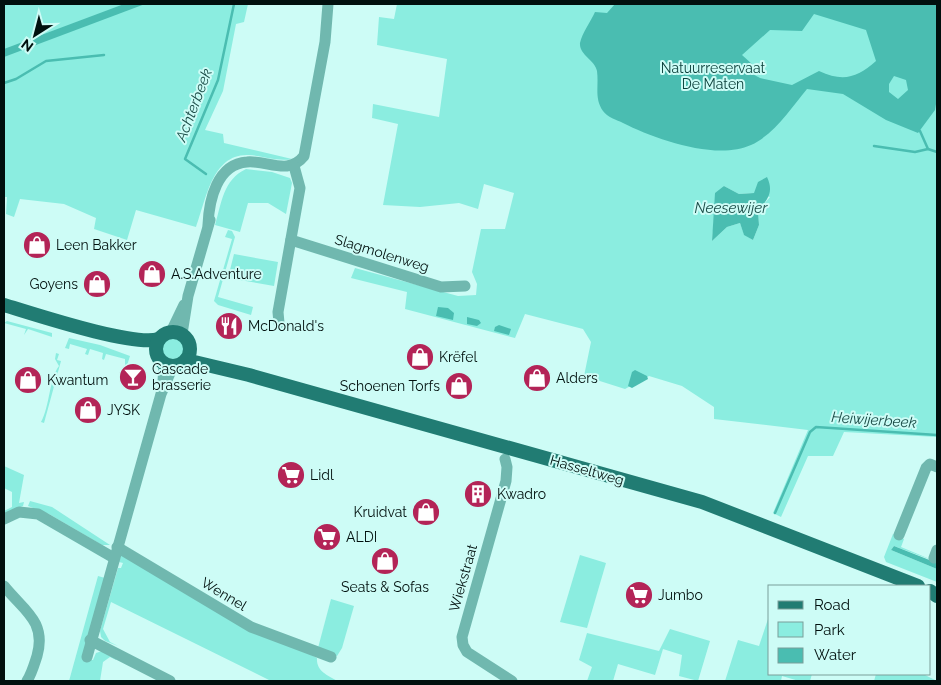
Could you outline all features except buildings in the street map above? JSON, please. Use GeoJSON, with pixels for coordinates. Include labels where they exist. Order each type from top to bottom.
{"type":"FeatureCollection","features":[{"type":"Feature","properties":{"kind":"main road","name":"Hasseltweg"},"geometry":{"type":"LineString","coordinates":[[4,305],[94,331],[144,341],[171,355],[249,375],[702,502],[915,585]]}},
{"type":"Feature","properties":{"kind":"main road"},"geometry":{"type":"LineString","coordinates":[[176,333],[189,343],[171,355],[176,333]]}},
{"type":"Feature","properties":{"kind":"street"},"geometry":{"type":"LineString","coordinates":[[176,333],[208,225],[211,199],[225,171],[235,164],[248,162],[276,166],[294,166],[304,156],[307,148],[325,42],[328,4]]}},
{"type":"Feature","properties":{"kind":"street"},"geometry":{"type":"LineString","coordinates":[[279,323],[278,312],[300,188],[294,166]]}},
{"type":"Feature","properties":{"kind":"street","name":"Slagmolenweg"},"geometry":{"type":"LineString","coordinates":[[291,240],[441,287],[465,286]]}},
{"type":"Feature","properties":{"kind":"street"},"geometry":{"type":"LineString","coordinates":[[87,657],[90,640],[171,355]]}},
{"type":"Feature","properties":{"kind":"street","name":"Wiekstraat"},"geometry":{"type":"LineString","coordinates":[[504,459],[507,467],[506,481],[462,637],[463,645],[467,652],[512,681]]}},
{"type":"Feature","properties":{"kind":"street"},"geometry":{"type":"LineString","coordinates":[[899,535],[926,468],[930,464],[937,467]]}},
{"type":"Feature","properties":{"kind":"street","name":"Wennel"},"geometry":{"type":"LineString","coordinates":[[4,519],[19,512],[38,514],[116,552],[251,627],[324,658]]}},
{"type":"Feature","properties":{"kind":"street"},"geometry":{"type":"LineString","coordinates":[[4,586],[30,614],[38,626],[41,642],[27,681]]}},
{"type":"Feature","properties":{"kind":"street"},"geometry":{"type":"LineString","coordinates":[[90,640],[170,681]]}},
{"type":"Feature","properties":{"kind":"green space"},"geometry":{"type":"Polygon","coordinates":[[[4,4],[248,4],[244,22],[236,24],[223,91],[205,130],[223,134],[224,143],[292,159],[286,160],[249,155],[237,156],[227,162],[212,180],[196,227],[136,210],[127,240],[94,229],[96,218],[64,204],[20,199],[14,217],[6,214],[7,197],[4,197],[4,4]]]}},
{"type":"Feature","properties":{"kind":"green space"},"geometry":{"type":"Polygon","coordinates":[[[397,4],[937,4],[937,437],[844,432],[833,456],[808,456],[781,517],[773,513],[808,430],[714,419],[714,407],[682,386],[649,376],[625,389],[584,376],[591,342],[583,329],[525,314],[515,338],[405,309],[407,292],[351,278],[355,268],[458,296],[476,295],[477,284],[472,272],[481,229],[505,229],[514,193],[484,184],[478,209],[459,203],[420,207],[383,205],[398,124],[372,118],[373,104],[439,117],[447,59],[377,45],[379,17],[394,19],[397,4]],[[724,186],[714,219],[712,241],[727,227],[740,223],[744,234],[753,240],[759,225],[758,211],[770,197],[754,193],[739,194],[724,186]]]}},
{"type":"Feature","properties":{"kind":"green space"},"geometry":{"type":"Polygon","coordinates":[[[246,169],[272,172],[290,178],[292,183],[286,214],[268,203],[248,203],[240,232],[215,225],[224,192],[232,179],[246,169]]]}},
{"type":"Feature","properties":{"kind":"green space"},"geometry":{"type":"Polygon","coordinates":[[[228,230],[232,231],[235,237],[218,297],[253,307],[251,315],[218,305],[214,301],[232,239],[225,237],[228,230]]]}},
{"type":"Feature","properties":{"kind":"green space"},"geometry":{"type":"Polygon","coordinates":[[[234,254],[278,262],[274,286],[228,278],[234,254]]]}},
{"type":"Feature","properties":{"kind":"green space"},"geometry":{"type":"Polygon","coordinates":[[[7,321],[52,333],[52,337],[28,329],[24,335],[26,329],[4,323],[7,321]]]}},
{"type":"Feature","properties":{"kind":"green space"},"geometry":{"type":"Polygon","coordinates":[[[173,337],[181,340],[184,348],[181,356],[173,359],[165,356],[162,348],[165,340],[173,337]]]}},
{"type":"Feature","properties":{"kind":"green space"},"geometry":{"type":"Polygon","coordinates":[[[69,338],[100,345],[130,356],[123,378],[119,377],[125,366],[125,359],[106,354],[104,360],[102,359],[103,353],[90,349],[88,355],[85,354],[87,349],[70,344],[69,349],[65,348],[69,338]]]}},
{"type":"Feature","properties":{"kind":"green space"},"geometry":{"type":"Polygon","coordinates":[[[56,353],[59,354],[57,360],[61,361],[44,423],[41,422],[53,378],[59,366],[55,359],[56,353]]]}},
{"type":"Feature","properties":{"kind":"green space"},"geometry":{"type":"Polygon","coordinates":[[[4,466],[24,475],[19,503],[24,502],[23,506],[4,514],[4,511],[12,507],[12,492],[4,488],[4,466]]]}},
{"type":"Feature","properties":{"kind":"green space"},"geometry":{"type":"Polygon","coordinates":[[[30,501],[52,507],[110,545],[102,545],[49,514],[28,506],[30,501]]]}},
{"type":"Feature","properties":{"kind":"green space"},"geometry":{"type":"Polygon","coordinates":[[[893,534],[904,539],[901,547],[937,562],[894,546],[891,550],[937,569],[937,582],[886,562],[884,557],[893,534]]]}},
{"type":"Feature","properties":{"kind":"green space"},"geometry":{"type":"Polygon","coordinates":[[[122,552],[317,658],[320,669],[337,681],[271,681],[111,602],[103,629],[110,642],[118,646],[105,641],[101,637],[100,631],[118,568],[121,568],[123,563],[119,562],[122,552]]]}},
{"type":"Feature","properties":{"kind":"green space"},"geometry":{"type":"Polygon","coordinates":[[[580,555],[606,563],[587,628],[560,622],[580,555]]]}},
{"type":"Feature","properties":{"kind":"green space"},"geometry":{"type":"Polygon","coordinates":[[[98,576],[105,578],[84,658],[93,660],[96,653],[102,651],[117,658],[116,660],[110,657],[103,662],[100,681],[69,681],[98,576]]]}},
{"type":"Feature","properties":{"kind":"green space"},"geometry":{"type":"Polygon","coordinates":[[[331,599],[354,606],[342,648],[337,656],[318,648],[331,599]]]}},
{"type":"Feature","properties":{"kind":"green space"},"geometry":{"type":"Polygon","coordinates":[[[768,619],[768,675],[812,675],[810,681],[799,681],[782,676],[781,681],[725,681],[738,640],[759,646],[768,619]]]}},
{"type":"Feature","properties":{"kind":"green space"},"geometry":{"type":"Polygon","coordinates":[[[670,629],[710,641],[698,681],[679,676],[682,655],[663,649],[655,675],[618,664],[613,681],[587,681],[592,667],[579,660],[587,633],[659,651],[670,629]]]}},
{"type":"Feature","properties":{"kind":"green space"},"geometry":{"type":"Polygon","coordinates":[[[876,675],[925,675],[937,681],[874,681],[876,675]]]}},
{"type":"Feature","properties":{"kind":"water"},"geometry":{"type":"Polygon","coordinates":[[[124,4],[145,4],[4,57],[4,49],[124,4]]]}},
{"type":"Feature","properties":{"kind":"water","name":"Natuurreservaat De Maten"},"geometry":{"type":"Polygon","coordinates":[[[615,4],[937,4],[937,98],[935,110],[918,133],[886,120],[843,94],[807,89],[768,134],[751,145],[721,151],[686,146],[668,141],[612,118],[600,106],[596,67],[582,51],[580,43],[595,12],[607,13],[615,4]],[[814,14],[802,31],[770,30],[742,55],[752,64],[747,71],[760,78],[792,85],[819,71],[843,77],[856,75],[876,61],[866,30],[814,14]],[[894,76],[889,84],[889,92],[898,99],[908,90],[906,80],[894,76]]]}},
{"type":"Feature","properties":{"kind":"water","name":"Neesewijer"},"geometry":{"type":"Polygon","coordinates":[[[767,177],[770,191],[767,199],[758,211],[759,225],[753,240],[744,235],[740,223],[727,227],[712,241],[715,193],[724,186],[739,194],[754,193],[758,182],[767,177]]]}},
{"type":"Feature","properties":{"kind":"water"},"geometry":{"type":"Polygon","coordinates":[[[438,307],[448,308],[454,313],[453,320],[436,316],[438,307]]]}},
{"type":"Feature","properties":{"kind":"water"},"geometry":{"type":"Polygon","coordinates":[[[467,317],[479,320],[481,323],[477,326],[467,324],[467,317]]]}},
{"type":"Feature","properties":{"kind":"water"},"geometry":{"type":"Polygon","coordinates":[[[499,325],[511,329],[509,335],[494,331],[495,327],[499,325]]]}},
{"type":"Feature","properties":{"kind":"water"},"geometry":{"type":"Polygon","coordinates":[[[635,370],[647,376],[648,379],[632,388],[628,386],[632,372],[635,370]]]}},
{"type":"Feature","properties":{"kind":"water"},"geometry":{"type":"Polygon","coordinates":[[[894,546],[937,563],[937,569],[891,550],[894,546]]]}},
{"type":"Feature","properties":{"kind":"waterway","name":"Achterbeek"},"geometry":{"type":"LineString","coordinates":[[206,174],[185,159],[218,80],[234,4]]}},
{"type":"Feature","properties":{"kind":"waterway","name":"Achterbeek"},"geometry":{"type":"LineString","coordinates":[[4,83],[16,79],[46,61],[104,55]]}},
{"type":"Feature","properties":{"kind":"waterway","name":"Achterbeek"},"geometry":{"type":"LineString","coordinates":[[920,131],[928,149],[937,152]]}},
{"type":"Feature","properties":{"kind":"waterway"},"geometry":{"type":"LineString","coordinates":[[874,146],[915,152],[928,149]]}},
{"type":"Feature","properties":{"kind":"waterway","name":"Heiwijerbeek"},"geometry":{"type":"LineString","coordinates":[[775,513],[810,432],[816,427],[937,435]]}},
{"type":"Feature","properties":{"kind":"place","name":"Leen Bakker"},"geometry":{"type":"Point","coordinates":[37,245]}},
{"type":"Feature","properties":{"kind":"place","name":"A.S.Adventure"},"geometry":{"type":"Point","coordinates":[152,274]}},
{"type":"Feature","properties":{"kind":"place","name":"Goyens"},"geometry":{"type":"Point","coordinates":[97,284]}},
{"type":"Feature","properties":{"kind":"place","name":"McDonald's"},"geometry":{"type":"Point","coordinates":[229,326]}},
{"type":"Feature","properties":{"kind":"place","name":"Krëfel"},"geometry":{"type":"Point","coordinates":[420,357]}},
{"type":"Feature","properties":{"kind":"place","name":"Cascade brasserie"},"geometry":{"type":"Point","coordinates":[133,377]}},
{"type":"Feature","properties":{"kind":"place","name":"Alders"},"geometry":{"type":"Point","coordinates":[537,378]}},
{"type":"Feature","properties":{"kind":"place","name":"Kwantum"},"geometry":{"type":"Point","coordinates":[28,380]}},
{"type":"Feature","properties":{"kind":"place","name":"Schoenen Torfs"},"geometry":{"type":"Point","coordinates":[459,386]}},
{"type":"Feature","properties":{"kind":"place","name":"JYSK"},"geometry":{"type":"Point","coordinates":[88,410]}},
{"type":"Feature","properties":{"kind":"place","name":"Lidl"},"geometry":{"type":"Point","coordinates":[291,475]}},
{"type":"Feature","properties":{"kind":"place","name":"Kwadro"},"geometry":{"type":"Point","coordinates":[478,494]}},
{"type":"Feature","properties":{"kind":"place","name":"Kruidvat"},"geometry":{"type":"Point","coordinates":[426,512]}},
{"type":"Feature","properties":{"kind":"place","name":"ALDI"},"geometry":{"type":"Point","coordinates":[327,537]}},
{"type":"Feature","properties":{"kind":"place","name":"Seats & Sofas"},"geometry":{"type":"Point","coordinates":[385,561]}},
{"type":"Feature","properties":{"kind":"place","name":"Jumbo"},"geometry":{"type":"Point","coordinates":[639,595]}}]}
